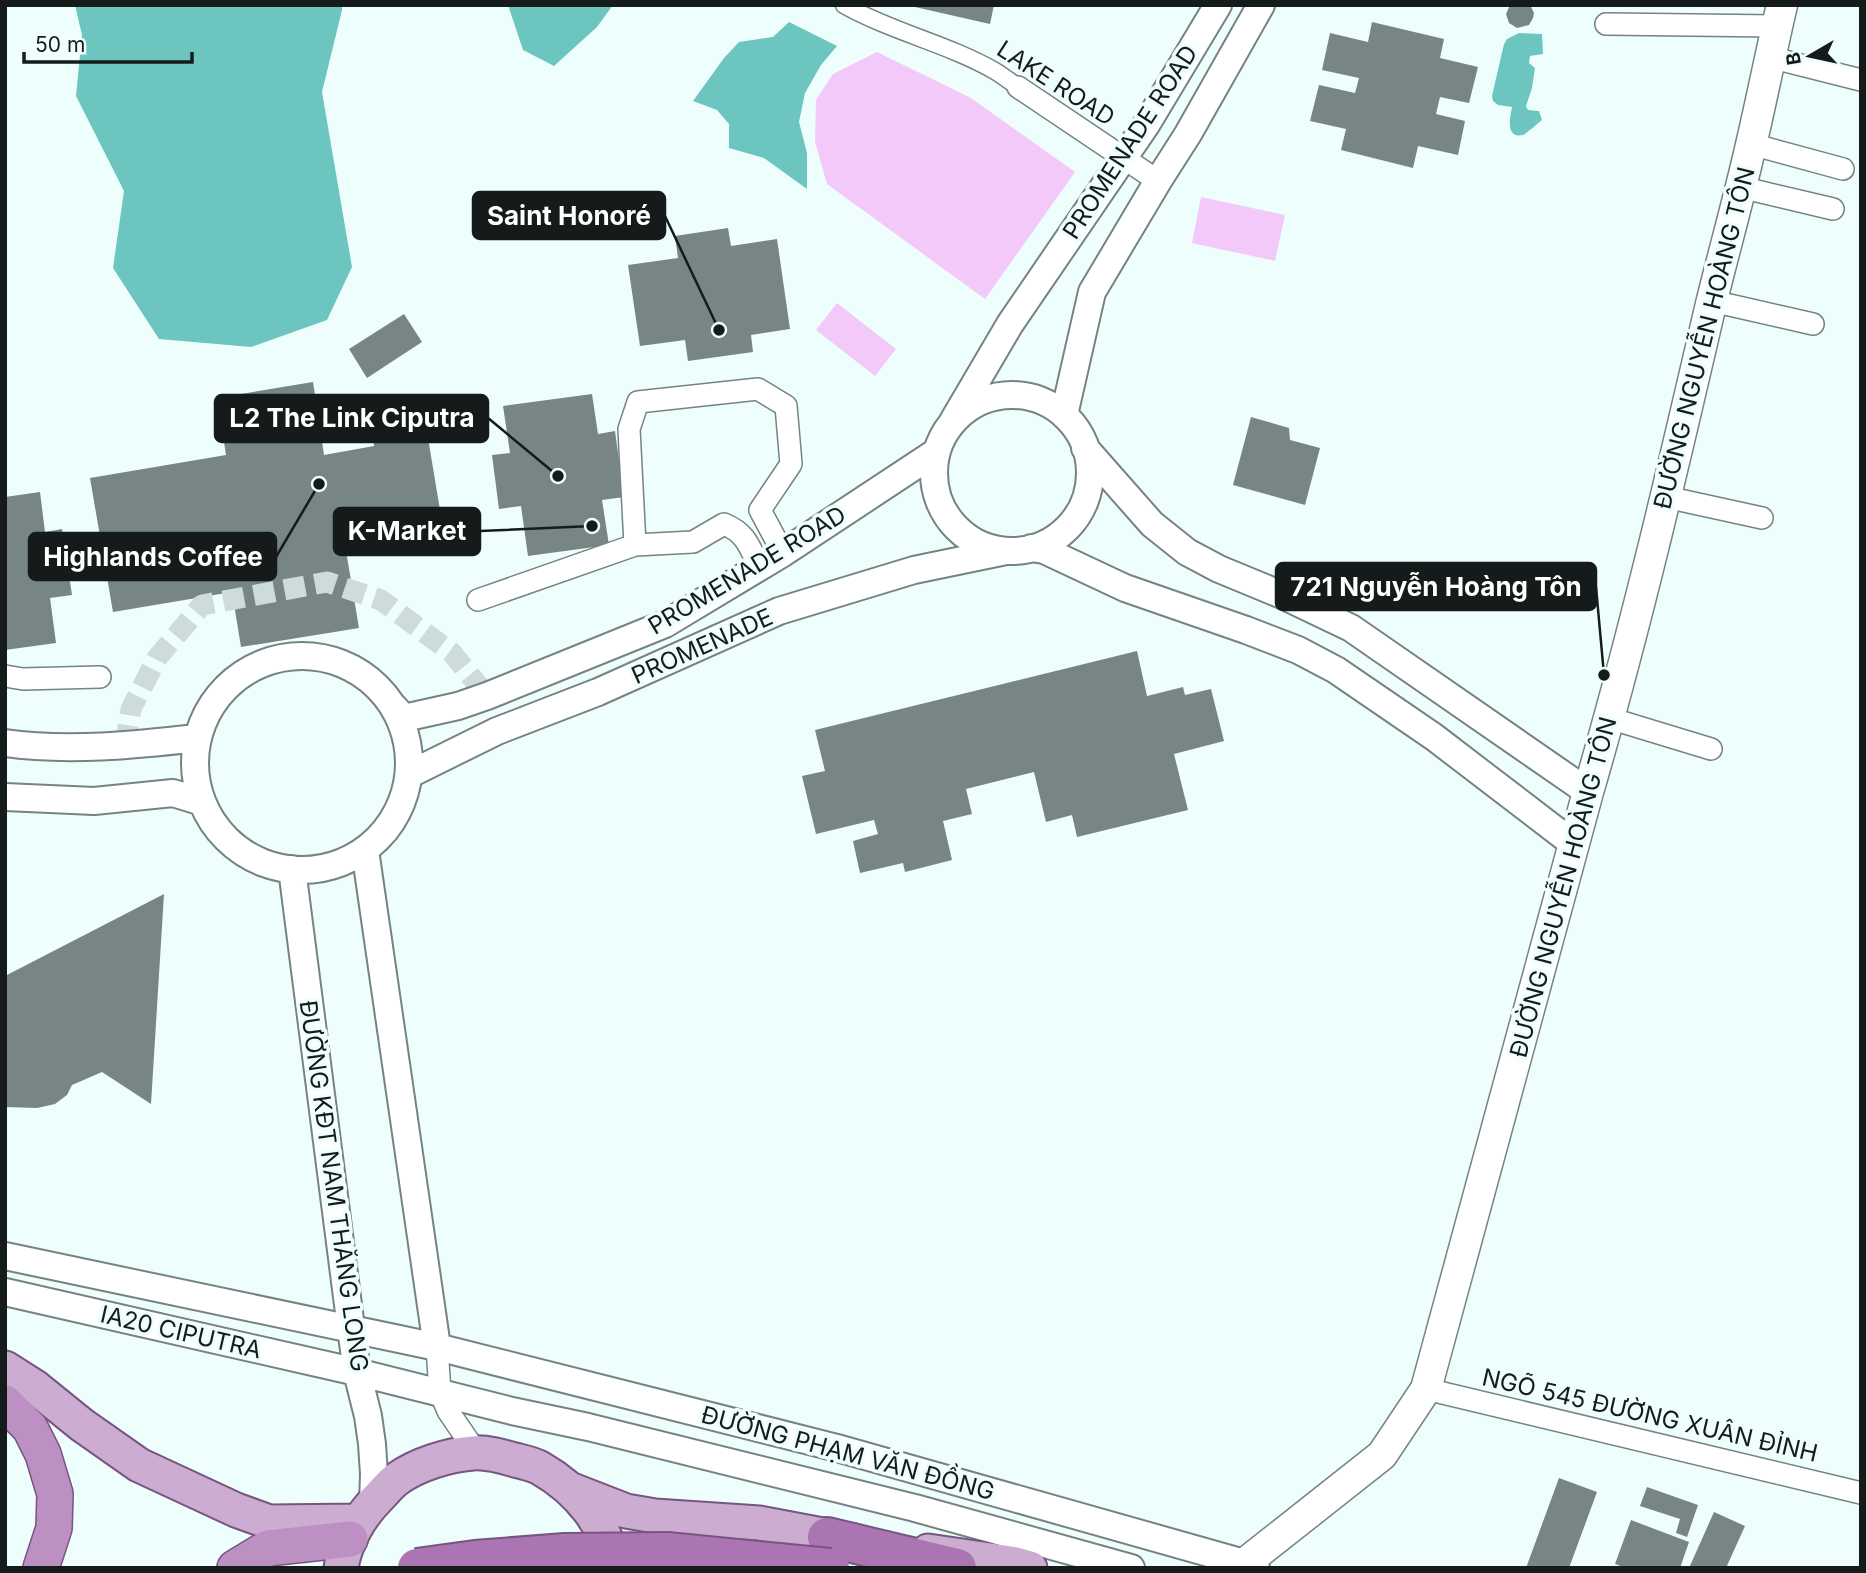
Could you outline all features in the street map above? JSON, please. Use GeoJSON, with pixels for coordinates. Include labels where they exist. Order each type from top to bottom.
{"type":"FeatureCollection","features":[{"type":"Feature","properties":{"kind":"highway"},"geometry":{"type":"LineString","coordinates":[[5,1404],[30,1428],[43,1454],[55,1494],[54,1528],[41,1568]]}},
{"type":"Feature","properties":{"kind":"highway"},"geometry":{"type":"LineString","coordinates":[[234,1568],[268,1548],[356,1533]]}},
{"type":"Feature","properties":{"kind":"highway"},"geometry":{"type":"LineString","coordinates":[[416,1568],[565,1553],[667,1552],[829,1552],[957,1568]]}},
{"type":"Feature","properties":{"kind":"main road","name":"ĐƯỜNG NGUYỄN HOÀNG TÔN"},"geometry":{"type":"LineString","coordinates":[[1246,1566],[1382,1455],[1426,1389],[1609,718],[1666,497],[1741,187],[1779,16]]}},
{"type":"Feature","properties":{"kind":"main road"},"geometry":{"type":"LineString","coordinates":[[5,1368],[35,1387],[82,1425],[139,1465],[236,1510],[269,1522],[356,1533],[397,1479],[420,1466],[476,1452],[499,1455],[538,1467],[572,1490],[626,1511],[655,1516],[760,1523],[829,1552],[906,1568]]}},
{"type":"Feature","properties":{"kind":"main road"},"geometry":{"type":"LineString","coordinates":[[572,1490],[597,1519],[612,1554],[614,1568]]}},
{"type":"Feature","properties":{"kind":"main road"},"geometry":{"type":"LineString","coordinates":[[829,1552],[956,1555],[1030,1568]]}},
{"type":"Feature","properties":{"kind":"street","name":"LAKE ROAD"},"geometry":{"type":"LineString","coordinates":[[844,5],[863,16],[995,71],[1158,181]]}},
{"type":"Feature","properties":{"kind":"street","name":"PROMENADE ROAD"},"geometry":{"type":"LineString","coordinates":[[953,421],[1010,324],[1124,158],[1218,5]]}},
{"type":"Feature","properties":{"kind":"street","name":"PROMENADE ROAD"},"geometry":{"type":"LineString","coordinates":[[1064,415],[1092,292],[1188,134],[1261,5]]}},
{"type":"Feature","properties":{"kind":"street"},"geometry":{"type":"LineString","coordinates":[[1606,24],[1779,16]]}},
{"type":"Feature","properties":{"kind":"street"},"geometry":{"type":"LineString","coordinates":[[1769,57],[1861,80]]}},
{"type":"Feature","properties":{"kind":"street"},"geometry":{"type":"LineString","coordinates":[[1751,144],[1843,169]]}},
{"type":"Feature","properties":{"kind":"street"},"geometry":{"type":"LineString","coordinates":[[1741,187],[1833,209]]}},
{"type":"Feature","properties":{"kind":"street"},"geometry":{"type":"LineString","coordinates":[[1712,301],[1813,324]]}},
{"type":"Feature","properties":{"kind":"street"},"geometry":{"type":"LineString","coordinates":[[635,545],[629,429],[638,402],[758,389],[786,406],[791,464],[760,510],[783,553]]}},
{"type":"Feature","properties":{"kind":"street"},"geometry":{"type":"LineString","coordinates":[[1574,845],[1434,737],[1336,670],[1297,650],[1246,629],[1125,588],[1044,550],[984,546],[964,535],[948,518],[938,498],[934,475],[936,452],[943,436],[962,412],[983,400],[1007,394],[1032,397],[1054,407],[1077,430],[1086,448],[1152,524],[1187,552],[1351,628],[1588,792]]}},
{"type":"Feature","properties":{"kind":"street"},"geometry":{"type":"LineString","coordinates":[[1019,550],[1048,542],[1076,518],[1089,484],[1086,448]]}},
{"type":"Feature","properties":{"kind":"street","name":"PROMENADE ROAD"},"geometry":{"type":"LineString","coordinates":[[394,707],[404,718],[458,706],[665,624],[783,553],[936,452]]}},
{"type":"Feature","properties":{"kind":"street"},"geometry":{"type":"LineString","coordinates":[[1666,497],[1762,518]]}},
{"type":"Feature","properties":{"kind":"street"},"geometry":{"type":"LineString","coordinates":[[478,600],[635,545],[693,542],[724,524],[737,529],[760,566]]}},
{"type":"Feature","properties":{"kind":"street","name":"PROMENADE"},"geometry":{"type":"LineString","coordinates":[[410,774],[497,731],[598,692],[779,611],[914,570],[1019,550]]}},
{"type":"Feature","properties":{"kind":"street"},"geometry":{"type":"LineString","coordinates":[[285,656],[317,656],[347,665],[374,682],[394,707],[405,732],[410,774],[405,794],[390,826],[365,850],[330,867],[310,870],[281,868],[252,858],[228,841],[199,801],[195,755],[197,738],[209,709],[229,684],[255,666],[285,656]]}},
{"type":"Feature","properties":{"kind":"street"},"geometry":{"type":"LineString","coordinates":[[5,676],[23,679],[100,677]]}},
{"type":"Feature","properties":{"kind":"street"},"geometry":{"type":"LineString","coordinates":[[1609,718],[1711,750]]}},
{"type":"Feature","properties":{"kind":"street"},"geometry":{"type":"LineString","coordinates":[[5,743],[23,746],[125,746],[197,738]]}},
{"type":"Feature","properties":{"kind":"street"},"geometry":{"type":"LineString","coordinates":[[5,797],[94,801],[173,793],[199,801]]}},
{"type":"Feature","properties":{"kind":"street"},"geometry":{"type":"LineString","coordinates":[[365,850],[437,1347],[440,1392],[448,1411],[476,1452]]}},
{"type":"Feature","properties":{"kind":"street","name":"ĐƯỜNG KĐT NAM THĂNG LONG"},"geometry":{"type":"LineString","coordinates":[[292,869],[357,1372],[372,1444],[374,1474],[356,1533]]}},
{"type":"Feature","properties":{"kind":"street","name":"IA20 CIPUTRA"},"geometry":{"type":"LineString","coordinates":[[5,1256],[437,1347]]}},
{"type":"Feature","properties":{"kind":"street","name":"IA20 CIPUTRA"},"geometry":{"type":"LineString","coordinates":[[5,1293],[357,1372]]}},
{"type":"Feature","properties":{"kind":"street","name":"ĐƯỜNG PHẠM VĂN ĐỒNG"},"geometry":{"type":"LineString","coordinates":[[437,1347],[837,1448],[1246,1566]]}},
{"type":"Feature","properties":{"kind":"street","name":"ĐƯỜNG PHẠM VĂN ĐỒNG"},"geometry":{"type":"LineString","coordinates":[[357,1372],[915,1508],[1131,1568]]}},
{"type":"Feature","properties":{"kind":"street","name":"NGÕ 545 ĐƯỜNG XUÂN ĐỈNH"},"geometry":{"type":"LineString","coordinates":[[1426,1389],[1861,1493]]}},
{"type":"Feature","properties":{"kind":"shaded area"},"geometry":{"type":"Polygon","coordinates":[[[877,52],[971,98],[1075,172],[985,299],[827,184],[815,142],[816,100],[833,74],[877,52]]]}},
{"type":"Feature","properties":{"kind":"shaded area"},"geometry":{"type":"Polygon","coordinates":[[[1201,197],[1285,215],[1275,261],[1192,243],[1201,197]]]}},
{"type":"Feature","properties":{"kind":"shaded area"},"geometry":{"type":"Polygon","coordinates":[[[837,303],[896,349],[875,376],[816,330],[837,303]]]}},
{"type":"Feature","properties":{"kind":"water"},"geometry":{"type":"Polygon","coordinates":[[[75,5],[342,5],[322,92],[352,267],[327,320],[251,347],[159,339],[113,268],[124,191],[76,96],[82,35],[75,5]]]}},
{"type":"Feature","properties":{"kind":"water"},"geometry":{"type":"Polygon","coordinates":[[[508,5],[613,5],[597,27],[554,66],[523,50],[508,5]]]}},
{"type":"Feature","properties":{"kind":"water"},"geometry":{"type":"Polygon","coordinates":[[[789,22],[837,46],[821,65],[805,93],[799,122],[807,153],[807,189],[764,158],[729,148],[729,124],[717,110],[693,101],[739,42],[773,37],[789,22]]]}},
{"type":"Feature","properties":{"kind":"water"},"geometry":{"type":"Polygon","coordinates":[[[1519,33],[1542,34],[1543,54],[1530,56],[1529,63],[1535,68],[1526,106],[1528,110],[1539,111],[1542,120],[1523,135],[1513,134],[1511,131],[1512,107],[1498,105],[1492,96],[1504,44],[1507,39],[1519,33]]]}},
{"type":"Feature","properties":{"kind":"building"},"geometry":{"type":"Polygon","coordinates":[[[906,5],[994,5],[990,24],[906,5]]]}},
{"type":"Feature","properties":{"kind":"building"},"geometry":{"type":"Polygon","coordinates":[[[1510,5],[1530,5],[1534,13],[1529,25],[1517,28],[1509,23],[1506,14],[1510,5]]]}},
{"type":"Feature","properties":{"kind":"building"},"geometry":{"type":"Polygon","coordinates":[[[1372,22],[1444,39],[1440,58],[1478,67],[1469,103],[1440,97],[1436,114],[1465,121],[1458,155],[1418,146],[1413,168],[1341,150],[1346,129],[1310,121],[1319,85],[1355,93],[1359,78],[1322,70],[1330,33],[1368,42],[1372,22]]]}},
{"type":"Feature","properties":{"kind":"building"},"geometry":{"type":"Polygon","coordinates":[[[728,228],[731,246],[777,239],[790,329],[751,335],[753,352],[688,361],[685,340],[640,346],[628,265],[678,258],[675,236],[728,228]]]}},
{"type":"Feature","properties":{"kind":"building"},"geometry":{"type":"Polygon","coordinates":[[[404,314],[422,342],[367,378],[349,349],[404,314]]]}},
{"type":"Feature","properties":{"kind":"building"},"geometry":{"type":"Polygon","coordinates":[[[313,382],[324,455],[374,446],[372,429],[425,420],[443,528],[386,537],[383,521],[342,527],[359,628],[241,647],[232,592],[113,612],[90,478],[226,455],[217,398],[313,382]]]}},
{"type":"Feature","properties":{"kind":"building"},"geometry":{"type":"Polygon","coordinates":[[[592,394],[598,434],[615,431],[624,497],[602,500],[609,545],[528,556],[521,506],[499,509],[492,455],[510,453],[503,406],[592,394]]]}},
{"type":"Feature","properties":{"kind":"building"},"geometry":{"type":"Polygon","coordinates":[[[1251,417],[1289,428],[1290,440],[1320,448],[1305,505],[1233,485],[1251,417]]]}},
{"type":"Feature","properties":{"kind":"building"},"geometry":{"type":"Polygon","coordinates":[[[40,492],[45,532],[62,529],[72,595],[50,598],[56,643],[5,650],[5,497],[40,492]]]}},
{"type":"Feature","properties":{"kind":"building"},"geometry":{"type":"Polygon","coordinates":[[[1137,651],[1147,696],[1183,687],[1185,695],[1211,689],[1224,741],[1174,754],[1188,810],[1077,837],[1072,815],[1046,822],[1034,772],[966,789],[972,814],[943,821],[952,860],[905,872],[903,863],[860,873],[853,841],[878,834],[874,820],[816,834],[802,776],[825,771],[815,730],[1137,651]]]}},
{"type":"Feature","properties":{"kind":"building"},"geometry":{"type":"Polygon","coordinates":[[[164,894],[151,1104],[102,1072],[72,1085],[67,1095],[55,1104],[37,1108],[5,1107],[5,976],[164,894]]]}},
{"type":"Feature","properties":{"kind":"building"},"geometry":{"type":"Polygon","coordinates":[[[1559,1478],[1597,1492],[1569,1568],[1526,1568],[1559,1478]]]}},
{"type":"Feature","properties":{"kind":"building"},"geometry":{"type":"Polygon","coordinates":[[[1647,1487],[1698,1505],[1687,1537],[1676,1533],[1680,1519],[1640,1506],[1647,1487]]]}},
{"type":"Feature","properties":{"kind":"building"},"geometry":{"type":"Polygon","coordinates":[[[1714,1512],[1745,1526],[1726,1568],[1689,1568],[1714,1512]]]}},
{"type":"Feature","properties":{"kind":"building"},"geometry":{"type":"Polygon","coordinates":[[[1631,1520],[1689,1542],[1680,1568],[1626,1568],[1615,1564],[1631,1520]]]}},
{"type":"Feature","properties":{"kind":"tunnel"},"geometry":{"type":"LineString","coordinates":[[125,746],[131,709],[157,658],[202,605],[327,582],[381,600],[452,653],[487,696]]}},
{"type":"Feature","properties":{"kind":"place","name":"Saint Honoré"},"geometry":{"type":"Point","coordinates":[719,330]}},
{"type":"Feature","properties":{"kind":"place","name":"L2 The Link Ciputra"},"geometry":{"type":"Point","coordinates":[558,476]}},
{"type":"Feature","properties":{"kind":"place","name":"Highlands Coffee"},"geometry":{"type":"Point","coordinates":[319,484]}},
{"type":"Feature","properties":{"kind":"place","name":"K-Market"},"geometry":{"type":"Point","coordinates":[592,526]}},
{"type":"Feature","properties":{"kind":"place","name":"721 Nguyễn Hoàng Tôn"},"geometry":{"type":"Point","coordinates":[1604,675]}}]}
